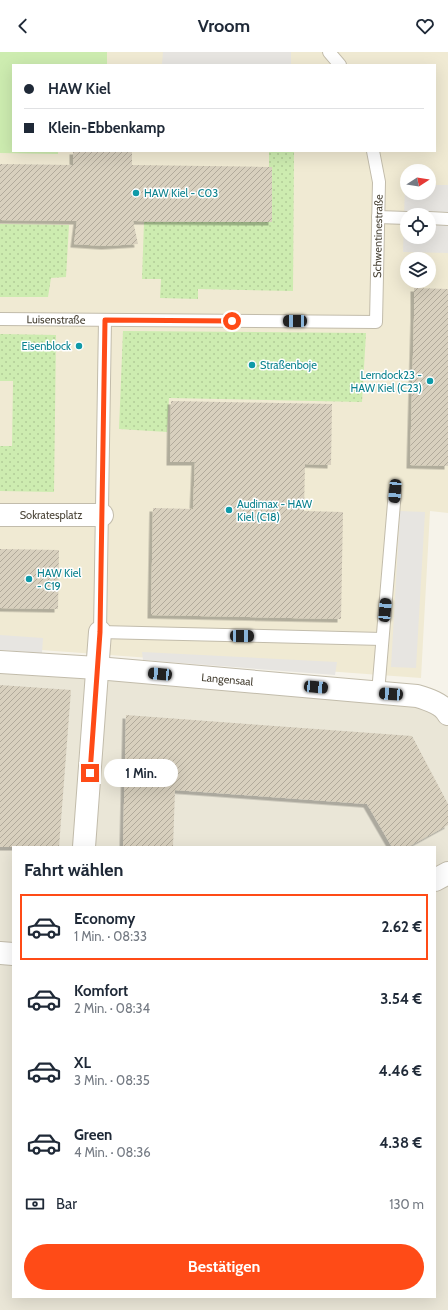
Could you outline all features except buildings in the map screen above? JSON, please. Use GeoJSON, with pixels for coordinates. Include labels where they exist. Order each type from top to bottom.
{"type":"FeatureCollection","features":[{"type":"Feature","properties":{"kind":"street","name":"Sokratesplatz"},"geometry":{"type":"LineString","coordinates":[[0,515],[102,515]]}},
{"type":"Feature","properties":{"kind":"street"},"geometry":{"type":"LineString","coordinates":[[84,846],[100,632]]}},
{"type":"Feature","properties":{"kind":"street","name":"Langensaal"},"geometry":{"type":"LineString","coordinates":[[0,662],[98,668],[417,696],[434,702],[447,711],[448,714]]}},
{"type":"Feature","properties":{"kind":"street"},"geometry":{"type":"LineString","coordinates":[[436,879],[448,872]]}},
{"type":"Feature","properties":{"kind":"street"},"geometry":{"type":"LineString","coordinates":[[0,953],[12,954]]}},
{"type":"Feature","properties":{"kind":"lane"},"geometry":{"type":"LineString","coordinates":[[329,52],[339,64]]}},
{"type":"Feature","properties":{"kind":"lane","name":"Schwentinestraße"},"geometry":{"type":"LineString","coordinates":[[373,152],[379,182],[376,322]]}},
{"type":"Feature","properties":{"kind":"lane"},"geometry":{"type":"LineString","coordinates":[[378,217],[400,218]]}},
{"type":"Feature","properties":{"kind":"lane"},"geometry":{"type":"LineString","coordinates":[[436,218],[448,218]]}},
{"type":"Feature","properties":{"kind":"lane","name":"Luisenstraße"},"geometry":{"type":"LineString","coordinates":[[0,319],[376,322]]}},
{"type":"Feature","properties":{"kind":"lane"},"geometry":{"type":"LineString","coordinates":[[105,320],[100,632],[382,639]]}},
{"type":"Feature","properties":{"kind":"lane"},"geometry":{"type":"LineString","coordinates":[[378,693],[395,491]]}},
{"type":"Feature","properties":{"kind":"shaded area"},"geometry":{"type":"Polygon","coordinates":[[[0,52],[448,52],[448,513],[430,511],[421,678],[0,647],[0,52]]]}},
{"type":"Feature","properties":{"kind":"shaded area"},"geometry":{"type":"Polygon","coordinates":[[[163,52],[291,52],[291,64],[162,64],[163,52]]]}},
{"type":"Feature","properties":{"kind":"shaded area"},"geometry":{"type":"Polygon","coordinates":[[[436,185],[448,185],[448,253],[403,252],[403,244],[436,244],[436,208],[404,208],[405,200],[436,200],[436,185]]]}},
{"type":"Feature","properties":{"kind":"shaded area"},"geometry":{"type":"Polygon","coordinates":[[[400,511],[425,512],[416,668],[391,667],[400,511]]]}},
{"type":"Feature","properties":{"kind":"shaded area"},"geometry":{"type":"Polygon","coordinates":[[[0,635],[43,638],[42,653],[0,650],[0,635]]]}},
{"type":"Feature","properties":{"kind":"shaded area"},"geometry":{"type":"Polygon","coordinates":[[[142,652],[337,662],[335,675],[143,660],[142,652]]]}},
{"type":"Feature","properties":{"kind":"shaded area"},"geometry":{"type":"Polygon","coordinates":[[[0,662],[378,693],[448,714],[448,1310],[0,1310],[0,662]]]}},
{"type":"Feature","properties":{"kind":"green space"},"geometry":{"type":"Polygon","coordinates":[[[0,52],[107,52],[107,64],[12,64],[12,152],[58,152],[58,154],[0,153],[0,52]]]}},
{"type":"Feature","properties":{"kind":"green space"},"geometry":{"type":"Polygon","coordinates":[[[269,152],[294,152],[293,291],[198,289],[198,299],[160,298],[161,279],[142,279],[144,222],[272,222],[272,167],[269,167],[269,152]]]}},
{"type":"Feature","properties":{"kind":"green space"},"geometry":{"type":"Polygon","coordinates":[[[0,224],[69,225],[66,277],[51,278],[48,297],[0,297],[0,224]]]}},
{"type":"Feature","properties":{"kind":"green space"},"geometry":{"type":"Polygon","coordinates":[[[123,331],[366,333],[362,402],[169,398],[167,432],[119,429],[123,331]]]}},
{"type":"Feature","properties":{"kind":"green space"},"geometry":{"type":"Polygon","coordinates":[[[0,334],[56,335],[54,492],[0,491],[0,446],[12,446],[13,381],[0,381],[0,334]]]}},
{"type":"Feature","properties":{"kind":"place","name":"HAW Kiel - C03"},"geometry":{"type":"Point","coordinates":[136,193]}},
{"type":"Feature","properties":{"kind":"place","name":"Eisenblock"},"geometry":{"type":"Point","coordinates":[79,346]}},
{"type":"Feature","properties":{"kind":"place","name":"Straßenboje"},"geometry":{"type":"Point","coordinates":[252,365]}},
{"type":"Feature","properties":{"kind":"place","name":"Lerndock23 - HAW Kiel (C23)"},"geometry":{"type":"Point","coordinates":[430,381]}},
{"type":"Feature","properties":{"kind":"place","name":"Audimax - HAW Kiel (C18)"},"geometry":{"type":"Point","coordinates":[229,510]}},
{"type":"Feature","properties":{"kind":"place","name":"HAW Kiel - C19"},"geometry":{"type":"Point","coordinates":[29,579]}},
{"type":"Feature","properties":{"kind":"route"},"geometry":{"type":"LineString","coordinates":[[90,773],[100,632],[105,320],[232,321]]}}]}
